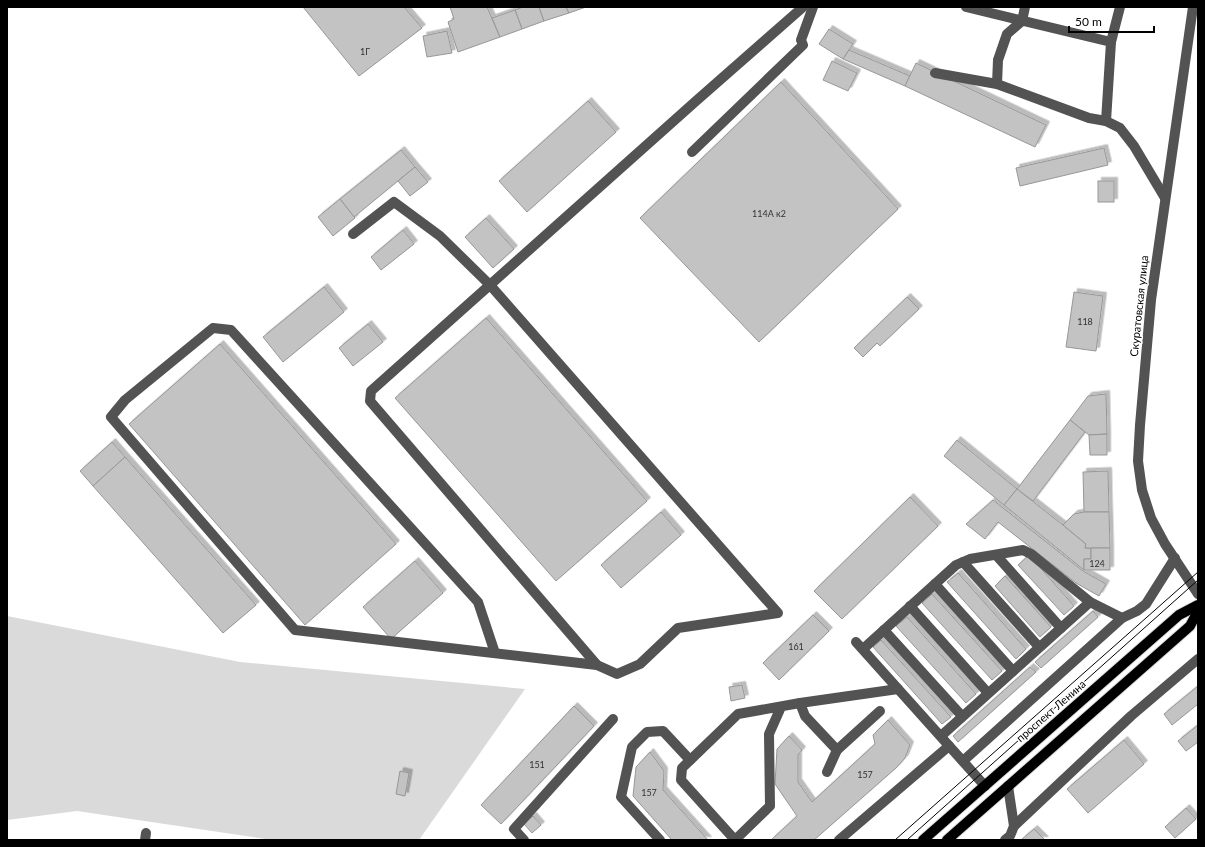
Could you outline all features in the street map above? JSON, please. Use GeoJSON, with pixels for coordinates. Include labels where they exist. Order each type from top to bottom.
{"type":"FeatureCollection","features":[{"type":"Feature","properties":{"kind":"main road","name":"проспект Ленина"},"geometry":{"type":"LineString","coordinates":[[923,840],[1179,615],[1198,605]]}},
{"type":"Feature","properties":{"kind":"main road"},"geometry":{"type":"LineString","coordinates":[[947,840],[1190,626],[1198,611]]}},
{"type":"Feature","properties":{"kind":"main road"},"geometry":{"type":"LineString","coordinates":[[985,786],[995,798]]}},
{"type":"Feature","properties":{"kind":"street"},"geometry":{"type":"LineString","coordinates":[[597,665],[370,401],[372,391],[803,7]]}},
{"type":"Feature","properties":{"kind":"street"},"geometry":{"type":"LineString","coordinates":[[692,152],[803,45],[801,40],[813,7]]}},
{"type":"Feature","properties":{"kind":"street"},"geometry":{"type":"LineString","coordinates":[[966,7],[1111,42]]}},
{"type":"Feature","properties":{"kind":"street"},"geometry":{"type":"LineString","coordinates":[[997,84],[998,60],[1007,34],[1022,21],[1025,7]]}},
{"type":"Feature","properties":{"kind":"street"},"geometry":{"type":"LineString","coordinates":[[1106,121],[1111,42],[1120,7]]}},
{"type":"Feature","properties":{"kind":"street","name":"Скуратовская улица"},"geometry":{"type":"LineString","coordinates":[[1193,7],[1151,300],[1138,461],[1142,490],[1151,518],[1165,544],[1198,594]]}},
{"type":"Feature","properties":{"kind":"street"},"geometry":{"type":"LineString","coordinates":[[935,73],[997,84],[1089,118],[1106,121],[1120,128],[1134,146],[1165,198]]}},
{"type":"Feature","properties":{"kind":"street"},"geometry":{"type":"LineString","coordinates":[[353,234],[394,202],[440,236],[490,285],[778,613],[678,628],[640,664],[617,674],[597,665],[295,630],[111,417],[124,400],[213,328],[230,330],[478,602],[495,653]]}},
{"type":"Feature","properties":{"kind":"street"},"geometry":{"type":"LineString","coordinates":[[985,786],[859,645],[884,630],[956,565],[970,559],[1023,550],[1027,551],[1090,602],[1122,618]]}},
{"type":"Feature","properties":{"kind":"street"},"geometry":{"type":"LineString","coordinates":[[996,555],[1061,628]]}},
{"type":"Feature","properties":{"kind":"street"},"geometry":{"type":"LineString","coordinates":[[963,760],[1122,618],[1137,611],[1146,604],[1175,558]]}},
{"type":"Feature","properties":{"kind":"street"},"geometry":{"type":"LineString","coordinates":[[962,562],[1040,647]]}},
{"type":"Feature","properties":{"kind":"street"},"geometry":{"type":"LineString","coordinates":[[935,584],[1013,671]]}},
{"type":"Feature","properties":{"kind":"street"},"geometry":{"type":"LineString","coordinates":[[940,736],[1090,602]]}},
{"type":"Feature","properties":{"kind":"street"},"geometry":{"type":"LineString","coordinates":[[910,606],[988,693]]}},
{"type":"Feature","properties":{"kind":"street"},"geometry":{"type":"LineString","coordinates":[[884,630],[962,716]]}},
{"type":"Feature","properties":{"kind":"street"},"geometry":{"type":"LineString","coordinates":[[1005,840],[1010,836],[1014,826],[1131,716],[1198,659]]}},
{"type":"Feature","properties":{"kind":"street"},"geometry":{"type":"LineString","coordinates":[[781,706],[769,734],[770,806],[735,840],[681,780],[682,768],[738,714],[781,706],[800,703],[898,689]]}},
{"type":"Feature","properties":{"kind":"street"},"geometry":{"type":"LineString","coordinates":[[800,703],[805,716],[837,750]]}},
{"type":"Feature","properties":{"kind":"street"},"geometry":{"type":"LineString","coordinates":[[827,772],[837,750],[880,711]]}},
{"type":"Feature","properties":{"kind":"street"},"geometry":{"type":"LineString","coordinates":[[524,840],[514,829],[613,719]]}},
{"type":"Feature","properties":{"kind":"street"},"geometry":{"type":"LineString","coordinates":[[660,840],[621,797],[632,747],[647,732],[663,731],[690,760]]}},
{"type":"Feature","properties":{"kind":"street"},"geometry":{"type":"LineString","coordinates":[[839,840],[950,746]]}},
{"type":"Feature","properties":{"kind":"street"},"geometry":{"type":"LineString","coordinates":[[1008,786],[1014,826]]}},
{"type":"Feature","properties":{"kind":"shaded area"},"geometry":{"type":"Polygon","coordinates":[[[7,616],[240,662],[525,689],[419,840],[272,840],[77,811],[7,820],[7,616]]]}},
{"type":"Feature","properties":{"kind":"building"},"geometry":{"type":"Polygon","coordinates":[[[303,7],[404,7],[422,28],[359,76],[303,7]]]}},
{"type":"Feature","properties":{"kind":"building"},"geometry":{"type":"Polygon","coordinates":[[[450,7],[487,7],[500,37],[458,52],[448,22],[454,19],[450,7]]]}},
{"type":"Feature","properties":{"kind":"building"},"geometry":{"type":"Polygon","coordinates":[[[523,7],[539,7],[544,21],[522,29],[515,10],[523,7]]]}},
{"type":"Feature","properties":{"kind":"building"},"geometry":{"type":"Polygon","coordinates":[[[539,7],[566,7],[569,13],[544,21],[539,7]]]}},
{"type":"Feature","properties":{"kind":"building"},"geometry":{"type":"Polygon","coordinates":[[[566,7],[586,7],[569,13],[566,7]]]}},
{"type":"Feature","properties":{"kind":"building"},"geometry":{"type":"Polygon","coordinates":[[[515,10],[522,29],[500,37],[492,18],[515,10]]]}},
{"type":"Feature","properties":{"kind":"building"},"geometry":{"type":"Polygon","coordinates":[[[829,29],[853,44],[843,59],[819,44],[829,29]]]}},
{"type":"Feature","properties":{"kind":"building"},"geometry":{"type":"Polygon","coordinates":[[[447,31],[452,53],[427,57],[423,36],[447,31]]]}},
{"type":"Feature","properties":{"kind":"building"},"geometry":{"type":"Polygon","coordinates":[[[849,50],[910,76],[905,86],[843,59],[849,50]]]}},
{"type":"Feature","properties":{"kind":"building"},"geometry":{"type":"Polygon","coordinates":[[[832,61],[857,73],[848,91],[823,80],[832,61]]]}},
{"type":"Feature","properties":{"kind":"building"},"geometry":{"type":"Polygon","coordinates":[[[916,63],[1046,125],[1035,147],[905,86],[916,63]]]}},
{"type":"Feature","properties":{"kind":"building"},"geometry":{"type":"Polygon","coordinates":[[[781,82],[898,209],[759,342],[640,218],[781,82]]]}},
{"type":"Feature","properties":{"kind":"building"},"geometry":{"type":"Polygon","coordinates":[[[588,101],[616,132],[527,212],[499,181],[588,101]]]}},
{"type":"Feature","properties":{"kind":"building"},"geometry":{"type":"Polygon","coordinates":[[[1104,148],[1108,165],[1020,186],[1016,168],[1104,148]]]}},
{"type":"Feature","properties":{"kind":"building"},"geometry":{"type":"Polygon","coordinates":[[[401,150],[415,167],[354,217],[340,199],[401,150]]]}},
{"type":"Feature","properties":{"kind":"building"},"geometry":{"type":"Polygon","coordinates":[[[415,167],[428,182],[410,196],[398,181],[415,167]]]}},
{"type":"Feature","properties":{"kind":"building"},"geometry":{"type":"Polygon","coordinates":[[[1098,181],[1114,181],[1114,202],[1098,202],[1098,181]]]}},
{"type":"Feature","properties":{"kind":"building"},"geometry":{"type":"Polygon","coordinates":[[[340,199],[355,218],[333,236],[318,217],[340,199]]]}},
{"type":"Feature","properties":{"kind":"building"},"geometry":{"type":"Polygon","coordinates":[[[486,218],[514,249],[493,268],[465,237],[486,218]]]}},
{"type":"Feature","properties":{"kind":"building"},"geometry":{"type":"Polygon","coordinates":[[[403,230],[414,244],[381,270],[371,257],[403,230]]]}},
{"type":"Feature","properties":{"kind":"building"},"geometry":{"type":"Polygon","coordinates":[[[324,287],[344,312],[283,362],[263,337],[324,287]]]}},
{"type":"Feature","properties":{"kind":"building"},"geometry":{"type":"Polygon","coordinates":[[[1074,292],[1103,296],[1096,351],[1066,347],[1074,292]]]}},
{"type":"Feature","properties":{"kind":"building"},"geometry":{"type":"Polygon","coordinates":[[[907,297],[919,309],[880,346],[877,343],[863,357],[854,348],[907,297]]]}},
{"type":"Feature","properties":{"kind":"building"},"geometry":{"type":"Polygon","coordinates":[[[486,318],[647,501],[556,581],[395,398],[486,318]]]}},
{"type":"Feature","properties":{"kind":"building"},"geometry":{"type":"Polygon","coordinates":[[[368,324],[383,342],[353,366],[339,348],[368,324]]]}},
{"type":"Feature","properties":{"kind":"building"},"geometry":{"type":"Polygon","coordinates":[[[220,344],[396,544],[305,625],[129,424],[220,344]]]}},
{"type":"Feature","properties":{"kind":"building"},"geometry":{"type":"Polygon","coordinates":[[[1106,394],[1107,434],[1089,435],[1070,420],[1088,396],[1106,394]]]}},
{"type":"Feature","properties":{"kind":"building"},"geometry":{"type":"Polygon","coordinates":[[[1070,420],[1085,432],[1033,501],[1017,489],[1070,420]]]}},
{"type":"Feature","properties":{"kind":"building"},"geometry":{"type":"Polygon","coordinates":[[[1107,434],[1107,455],[1090,455],[1089,435],[1107,434]]]}},
{"type":"Feature","properties":{"kind":"building"},"geometry":{"type":"Polygon","coordinates":[[[957,440],[1017,489],[1004,505],[944,456],[957,440]]]}},
{"type":"Feature","properties":{"kind":"building"},"geometry":{"type":"Polygon","coordinates":[[[112,442],[125,457],[93,486],[80,471],[112,442]]]}},
{"type":"Feature","properties":{"kind":"building"},"geometry":{"type":"Polygon","coordinates":[[[125,457],[256,605],[223,633],[93,486],[125,457]]]}},
{"type":"Feature","properties":{"kind":"building"},"geometry":{"type":"Polygon","coordinates":[[[1108,471],[1109,512],[1084,512],[1083,472],[1108,471]]]}},
{"type":"Feature","properties":{"kind":"building"},"geometry":{"type":"Polygon","coordinates":[[[1017,489],[1086,544],[1085,548],[1091,548],[1091,559],[1084,559],[1084,570],[1004,505],[1017,489]]]}},
{"type":"Feature","properties":{"kind":"building"},"geometry":{"type":"Polygon","coordinates":[[[910,497],[938,526],[842,619],[814,591],[910,497]]]}},
{"type":"Feature","properties":{"kind":"building"},"geometry":{"type":"Polygon","coordinates":[[[993,500],[1083,571],[1106,584],[1099,596],[1076,583],[998,522],[985,539],[966,524],[993,500]]]}},
{"type":"Feature","properties":{"kind":"building"},"geometry":{"type":"Polygon","coordinates":[[[661,512],[681,535],[621,588],[601,565],[661,512]]]}},
{"type":"Feature","properties":{"kind":"building"},"geometry":{"type":"Polygon","coordinates":[[[1084,512],[1109,512],[1110,548],[1085,548],[1086,544],[1063,525],[1074,514],[1084,512]]]}},
{"type":"Feature","properties":{"kind":"building"},"geometry":{"type":"Polygon","coordinates":[[[1091,548],[1110,548],[1110,570],[1084,570],[1084,559],[1091,559],[1091,548]]]}},
{"type":"Feature","properties":{"kind":"building"},"geometry":{"type":"Polygon","coordinates":[[[1029,555],[1074,606],[1064,615],[1018,565],[1029,555]]]}},
{"type":"Feature","properties":{"kind":"building"},"geometry":{"type":"Polygon","coordinates":[[[415,561],[443,593],[391,639],[363,607],[415,561]]]}},
{"type":"Feature","properties":{"kind":"building"},"geometry":{"type":"Polygon","coordinates":[[[958,573],[1026,649],[1016,659],[947,582],[958,573]]]}},
{"type":"Feature","properties":{"kind":"building"},"geometry":{"type":"Polygon","coordinates":[[[1005,576],[1051,627],[1040,637],[995,586],[1005,576]]]}},
{"type":"Feature","properties":{"kind":"building"},"geometry":{"type":"Polygon","coordinates":[[[932,594],[1002,671],[992,680],[922,603],[932,594]]]}},
{"type":"Feature","properties":{"kind":"building"},"geometry":{"type":"Polygon","coordinates":[[[1093,611],[1098,617],[1041,668],[1035,662],[1093,611]]]}},
{"type":"Feature","properties":{"kind":"building"},"geometry":{"type":"Polygon","coordinates":[[[813,615],[829,631],[779,680],[763,663],[813,615]]]}},
{"type":"Feature","properties":{"kind":"building"},"geometry":{"type":"Polygon","coordinates":[[[907,617],[976,694],[966,703],[896,626],[907,617]]]}},
{"type":"Feature","properties":{"kind":"building"},"geometry":{"type":"Polygon","coordinates":[[[881,640],[951,717],[942,724],[873,647],[881,640]]]}},
{"type":"Feature","properties":{"kind":"building"},"geometry":{"type":"Polygon","coordinates":[[[1030,667],[1036,672],[958,742],[953,736],[1030,667]]]}},
{"type":"Feature","properties":{"kind":"building"},"geometry":{"type":"Polygon","coordinates":[[[742,685],[745,698],[731,701],[729,687],[742,685]]]}},
{"type":"Feature","properties":{"kind":"building"},"geometry":{"type":"Polygon","coordinates":[[[1198,686],[1198,704],[1172,725],[1164,714],[1198,686]]]}},
{"type":"Feature","properties":{"kind":"building"},"geometry":{"type":"Polygon","coordinates":[[[574,706],[594,726],[501,824],[481,805],[574,706]]]}},
{"type":"Feature","properties":{"kind":"building"},"geometry":{"type":"Polygon","coordinates":[[[888,720],[910,745],[905,758],[896,768],[814,840],[771,840],[797,816],[775,784],[777,749],[789,736],[802,750],[798,755],[798,782],[812,802],[875,744],[873,735],[888,720]]]}},
{"type":"Feature","properties":{"kind":"building"},"geometry":{"type":"Polygon","coordinates":[[[1198,725],[1198,742],[1186,751],[1178,741],[1198,725]]]}},
{"type":"Feature","properties":{"kind":"building"},"geometry":{"type":"Polygon","coordinates":[[[1124,740],[1144,764],[1088,813],[1067,789],[1124,740]]]}},
{"type":"Feature","properties":{"kind":"building"},"geometry":{"type":"Polygon","coordinates":[[[650,752],[664,771],[663,790],[708,840],[672,840],[633,796],[636,767],[650,752]]]}},
{"type":"Feature","properties":{"kind":"building"},"geometry":{"type":"Polygon","coordinates":[[[400,771],[409,773],[405,796],[396,794],[400,771]]]}},
{"type":"Feature","properties":{"kind":"building"},"geometry":{"type":"Polygon","coordinates":[[[1186,808],[1196,819],[1175,838],[1165,827],[1186,808]]]}},
{"type":"Feature","properties":{"kind":"building"},"geometry":{"type":"Polygon","coordinates":[[[533,816],[541,825],[532,833],[524,824],[533,816]]]}},
{"type":"Feature","properties":{"kind":"building"},"geometry":{"type":"Polygon","coordinates":[[[1034,829],[1045,840],[1022,839],[1034,829]]]}},
{"type":"Feature","properties":{"kind":"tram line"},"geometry":{"type":"LineString","coordinates":[[895,840],[1198,572]]}},
{"type":"Feature","properties":{"kind":"tram line"},"geometry":{"type":"LineString","coordinates":[[907,840],[1198,580]]}}]}
